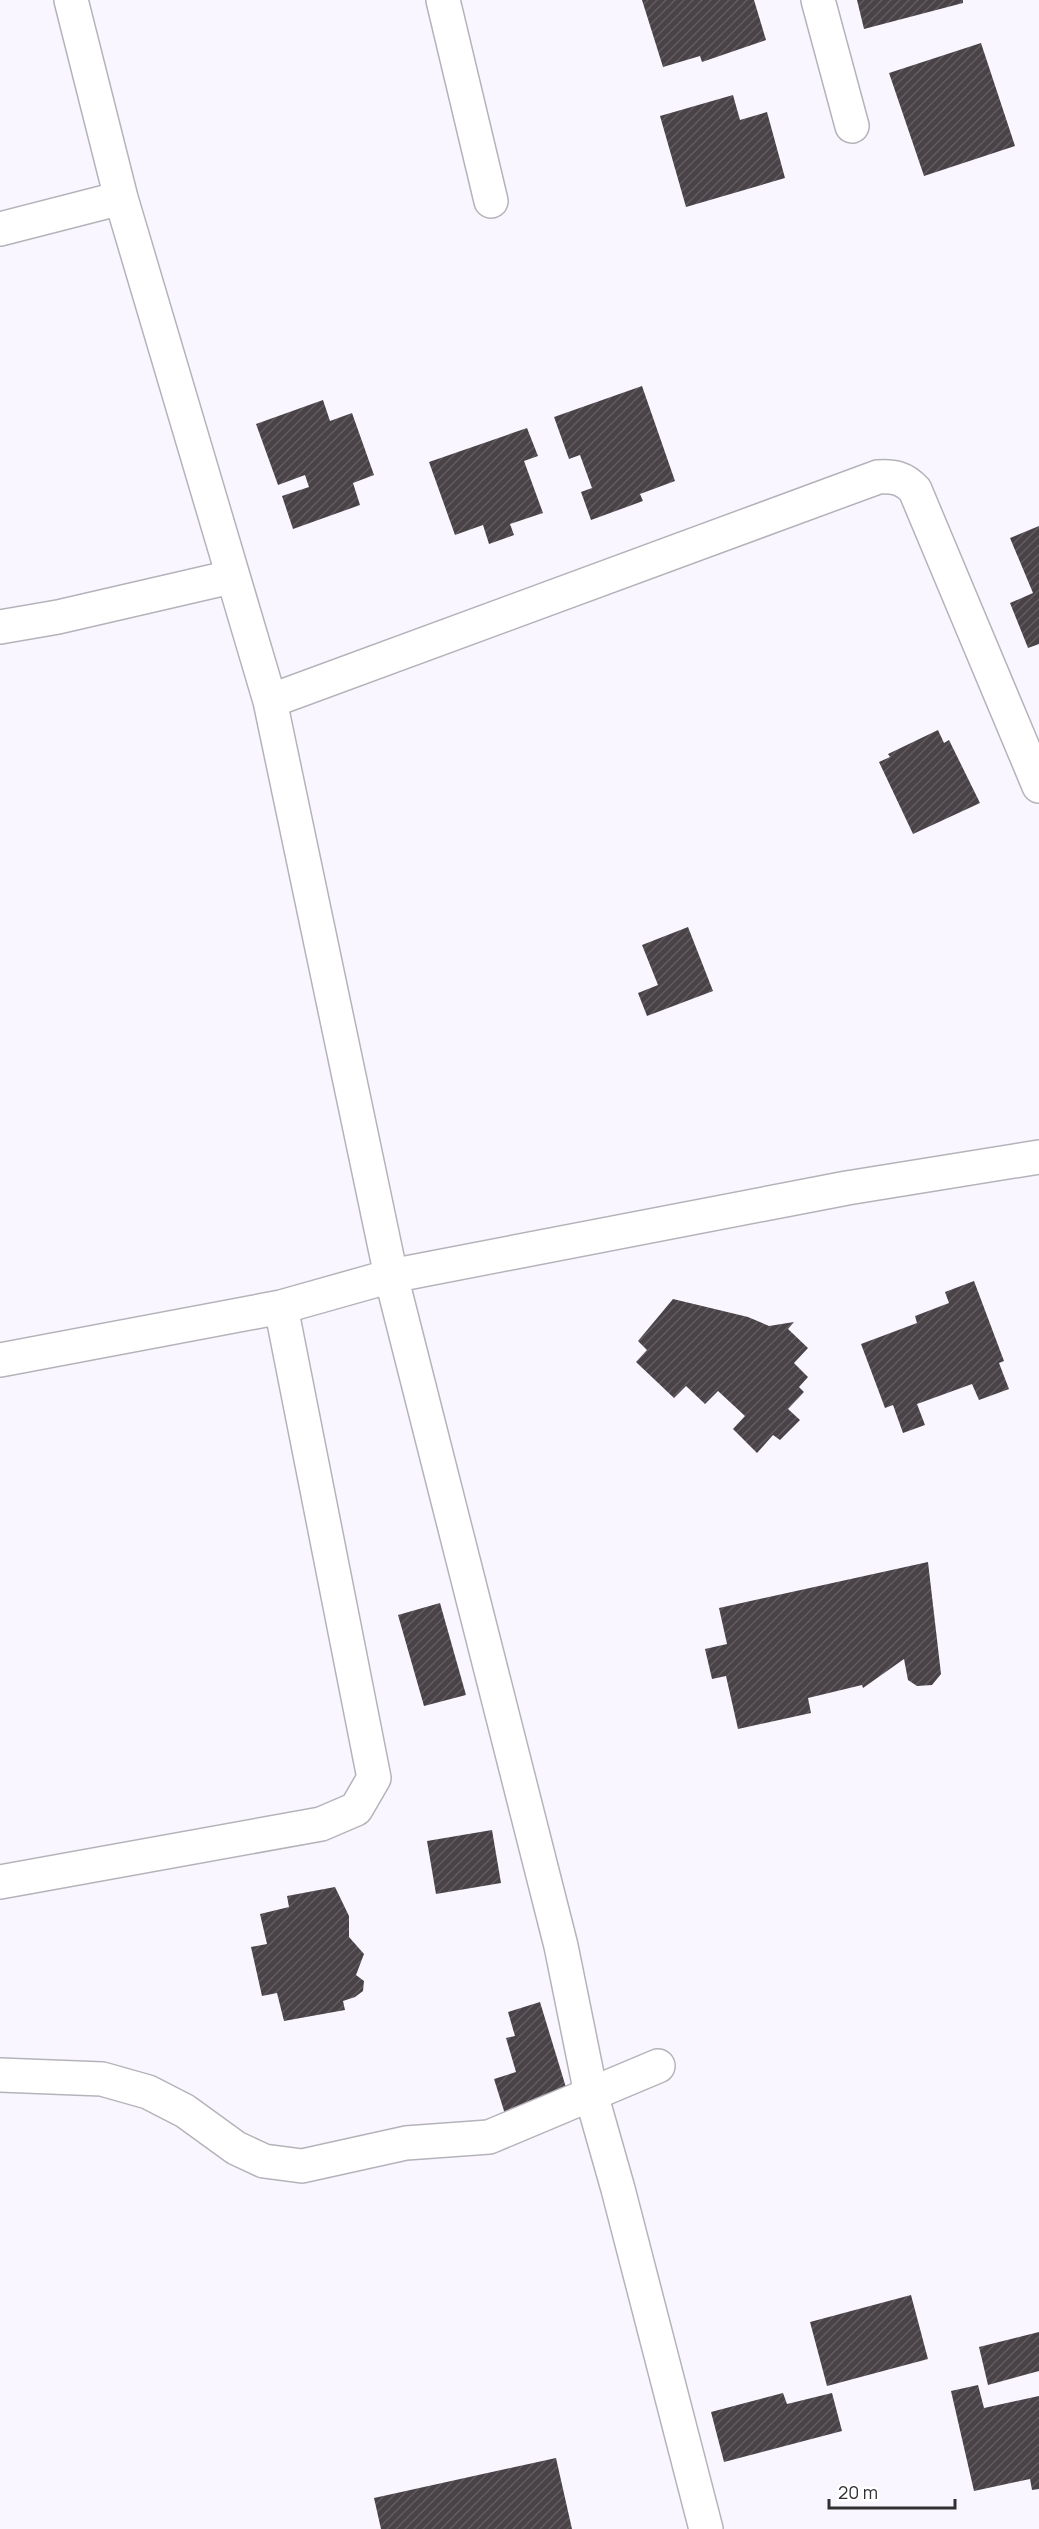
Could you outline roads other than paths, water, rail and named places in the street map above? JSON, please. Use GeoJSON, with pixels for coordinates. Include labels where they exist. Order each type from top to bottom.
{"type":"FeatureCollection","features":[{"type":"Feature","properties":{"kind":"street"},"geometry":{"type":"LineString","coordinates":[[71,0],[121,198],[231,577],[270,701],[391,1276],[561,1946],[591,2094],[618,2189],[706,2529]]}},
{"type":"Feature","properties":{"kind":"street"},"geometry":{"type":"LineString","coordinates":[[442,0],[491,201]]}},
{"type":"Feature","properties":{"kind":"street"},"geometry":{"type":"LineString","coordinates":[[818,0],[852,126]]}},
{"type":"Feature","properties":{"kind":"street"},"geometry":{"type":"LineString","coordinates":[[0,229],[121,198]]}},
{"type":"Feature","properties":{"kind":"street"},"geometry":{"type":"LineString","coordinates":[[270,701],[878,477],[889,476],[906,481],[915,490],[1039,786]]}},
{"type":"Feature","properties":{"kind":"street"},"geometry":{"type":"LineString","coordinates":[[0,627],[58,617],[231,577]]}},
{"type":"Feature","properties":{"kind":"street"},"geometry":{"type":"LineString","coordinates":[[0,1360],[281,1307],[391,1276],[847,1188],[1039,1158]]}},
{"type":"Feature","properties":{"kind":"street"},"geometry":{"type":"LineString","coordinates":[[0,1882],[321,1824],[356,1809],[374,1778],[281,1307]]}},
{"type":"Feature","properties":{"kind":"street"},"geometry":{"type":"LineString","coordinates":[[0,2075],[102,2079],[139,2090],[185,2111],[236,2148],[264,2161],[302,2166],[406,2144],[489,2137],[658,2066]]}}]}
